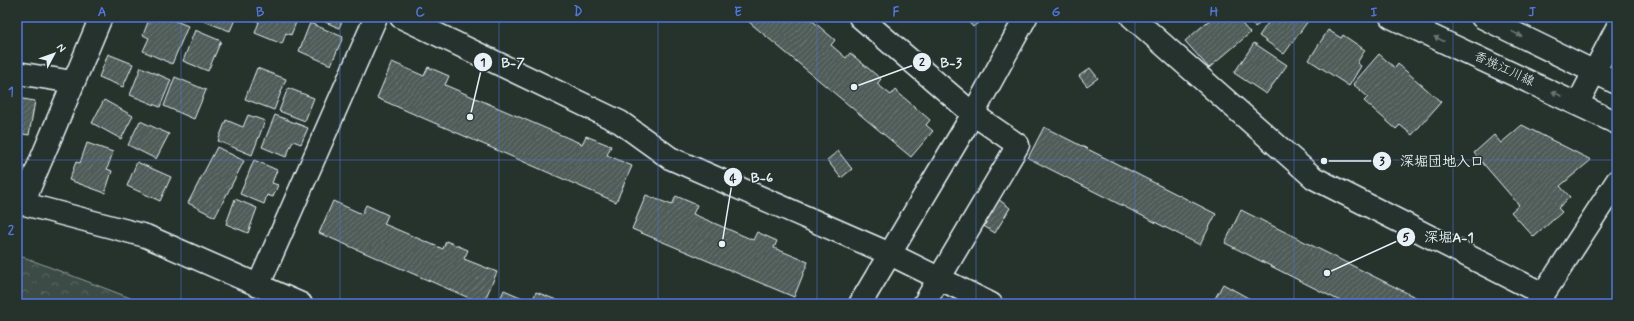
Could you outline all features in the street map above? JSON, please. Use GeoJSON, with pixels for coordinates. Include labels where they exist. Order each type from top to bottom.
{"type":"FeatureCollection","features":[{"type":"Feature","properties":{"kind":"street"},"geometry":{"type":"LineString","coordinates":[[101,17],[20,202],[146,236],[301,304]]}},
{"type":"Feature","properties":{"kind":"street"},"geometry":{"type":"LineString","coordinates":[[258,286],[376,17]]}},
{"type":"Feature","properties":{"kind":"street"},"geometry":{"type":"LineString","coordinates":[[401,17],[620,122],[670,158],[890,254],[991,304]]}},
{"type":"Feature","properties":{"kind":"street"},"geometry":{"type":"LineString","coordinates":[[860,17],[973,114],[1018,145],[924,304]]}},
{"type":"Feature","properties":{"kind":"street"},"geometry":{"type":"LineString","coordinates":[[860,304],[973,114],[1026,17]]}},
{"type":"Feature","properties":{"kind":"street"},"geometry":{"type":"LineString","coordinates":[[1132,17],[1314,178],[1540,299],[1617,181]]}},
{"type":"Feature","properties":{"kind":"street","name":"香焼江川線"},"geometry":{"type":"LineString","coordinates":[[1391,17],[1578,103],[1617,123]]}},
{"type":"Feature","properties":{"kind":"street"},"geometry":{"type":"LineString","coordinates":[[1482,17],[1617,83]]}},
{"type":"Feature","properties":{"kind":"street"},"geometry":{"type":"LineString","coordinates":[[1578,103],[1593,71],[1617,28]]}},
{"type":"Feature","properties":{"kind":"street"},"geometry":{"type":"LineString","coordinates":[[17,74],[73,82]]}},
{"type":"Feature","properties":{"kind":"green space"},"geometry":{"type":"Polygon","coordinates":[[[18,255],[146,304],[17,304],[18,255]]]}},
{"type":"Feature","properties":{"kind":"building"},"geometry":{"type":"Polygon","coordinates":[[[150,17],[157,19],[157,17],[166,17],[188,26],[172,64],[143,51],[149,38],[143,35],[150,17]]]}},
{"type":"Feature","properties":{"kind":"building"},"geometry":{"type":"Polygon","coordinates":[[[202,17],[236,17],[230,31],[201,20],[202,17]]]}},
{"type":"Feature","properties":{"kind":"building"},"geometry":{"type":"Polygon","coordinates":[[[251,17],[292,17],[297,20],[291,35],[286,33],[282,44],[255,33],[259,22],[251,17]]]}},
{"type":"Feature","properties":{"kind":"building"},"geometry":{"type":"Polygon","coordinates":[[[314,17],[344,17],[339,28],[314,17]]]}},
{"type":"Feature","properties":{"kind":"building"},"geometry":{"type":"Polygon","coordinates":[[[743,17],[796,17],[799,19],[801,17],[808,17],[835,40],[831,45],[846,58],[850,53],[881,79],[877,84],[891,95],[895,90],[930,120],[926,125],[933,131],[911,157],[743,17]]]}},
{"type":"Feature","properties":{"kind":"building"},"geometry":{"type":"Polygon","coordinates":[[[964,17],[985,17],[973,27],[964,17]]]}},
{"type":"Feature","properties":{"kind":"building"},"geometry":{"type":"Polygon","coordinates":[[[1213,17],[1236,17],[1250,33],[1209,68],[1185,41],[1213,17]]]}},
{"type":"Feature","properties":{"kind":"building"},"geometry":{"type":"Polygon","coordinates":[[[1242,17],[1262,17],[1259,19],[1262,22],[1255,27],[1251,22],[1248,24],[1242,17]]]}},
{"type":"Feature","properties":{"kind":"building"},"geometry":{"type":"Polygon","coordinates":[[[1272,17],[1303,17],[1308,21],[1284,54],[1259,36],[1272,17]]]}},
{"type":"Feature","properties":{"kind":"building"},"geometry":{"type":"Polygon","coordinates":[[[310,23],[343,37],[331,65],[299,51],[310,23]]]}},
{"type":"Feature","properties":{"kind":"building"},"geometry":{"type":"Polygon","coordinates":[[[195,30],[221,41],[208,71],[183,61],[195,30]]]}},
{"type":"Feature","properties":{"kind":"building"},"geometry":{"type":"Polygon","coordinates":[[[1328,30],[1341,38],[1343,35],[1365,50],[1357,63],[1361,66],[1349,86],[1309,60],[1328,30]]]}},
{"type":"Feature","properties":{"kind":"building"},"geometry":{"type":"Polygon","coordinates":[[[1254,43],[1287,65],[1266,94],[1234,73],[1254,43]]]}},
{"type":"Feature","properties":{"kind":"building"},"geometry":{"type":"Polygon","coordinates":[[[108,54],[133,64],[123,87],[99,77],[108,54]]]}},
{"type":"Feature","properties":{"kind":"building"},"geometry":{"type":"Polygon","coordinates":[[[1379,54],[1395,68],[1398,64],[1441,102],[1412,135],[1400,125],[1396,129],[1364,101],[1368,97],[1353,84],[1379,54]]]}},
{"type":"Feature","properties":{"kind":"building"},"geometry":{"type":"Polygon","coordinates":[[[392,62],[424,76],[428,67],[449,76],[445,85],[582,144],[586,136],[611,146],[607,155],[632,166],[616,202],[377,98],[392,62]]]}},
{"type":"Feature","properties":{"kind":"building"},"geometry":{"type":"Polygon","coordinates":[[[141,67],[171,80],[160,107],[130,95],[141,67]]]}},
{"type":"Feature","properties":{"kind":"building"},"geometry":{"type":"Polygon","coordinates":[[[257,68],[286,79],[274,110],[245,99],[257,68]]]}},
{"type":"Feature","properties":{"kind":"building"},"geometry":{"type":"Polygon","coordinates":[[[1090,68],[1098,78],[1087,86],[1079,76],[1090,68]]]}},
{"type":"Feature","properties":{"kind":"building"},"geometry":{"type":"Polygon","coordinates":[[[175,77],[206,90],[194,119],[164,106],[175,77]]]}},
{"type":"Feature","properties":{"kind":"building"},"geometry":{"type":"Polygon","coordinates":[[[288,88],[314,98],[305,121],[279,111],[288,88]]]}},
{"type":"Feature","properties":{"kind":"building"},"geometry":{"type":"Polygon","coordinates":[[[17,98],[35,101],[29,135],[17,133],[17,98]]]}},
{"type":"Feature","properties":{"kind":"building"},"geometry":{"type":"Polygon","coordinates":[[[104,100],[133,116],[121,139],[92,123],[104,100]]]}},
{"type":"Feature","properties":{"kind":"building"},"geometry":{"type":"Polygon","coordinates":[[[248,115],[265,121],[252,155],[218,141],[226,120],[243,127],[248,115]]]}},
{"type":"Feature","properties":{"kind":"building"},"geometry":{"type":"Polygon","coordinates":[[[275,115],[308,128],[301,144],[293,141],[286,157],[262,147],[275,115]]]}},
{"type":"Feature","properties":{"kind":"building"},"geometry":{"type":"Polygon","coordinates":[[[140,121],[169,134],[156,159],[128,145],[140,121]]]}},
{"type":"Feature","properties":{"kind":"building"},"geometry":{"type":"Polygon","coordinates":[[[1522,125],[1591,160],[1560,186],[1570,197],[1558,208],[1562,212],[1534,237],[1511,212],[1519,205],[1474,153],[1494,135],[1501,143],[1522,125]]]}},
{"type":"Feature","properties":{"kind":"building"},"geometry":{"type":"Polygon","coordinates":[[[1044,127],[1216,214],[1200,245],[1028,158],[1044,127]]]}},
{"type":"Feature","properties":{"kind":"building"},"geometry":{"type":"Polygon","coordinates":[[[87,143],[113,152],[107,169],[112,171],[105,193],[69,180],[76,162],[80,163],[87,143]]]}},
{"type":"Feature","properties":{"kind":"building"},"geometry":{"type":"Polygon","coordinates":[[[217,147],[244,161],[215,217],[188,203],[217,147]]]}},
{"type":"Feature","properties":{"kind":"building"},"geometry":{"type":"Polygon","coordinates":[[[838,151],[852,169],[841,178],[827,160],[838,151]]]}},
{"type":"Feature","properties":{"kind":"building"},"geometry":{"type":"Polygon","coordinates":[[[254,160],[277,170],[272,183],[278,185],[273,197],[267,195],[264,204],[240,194],[254,160]]]}},
{"type":"Feature","properties":{"kind":"building"},"geometry":{"type":"Polygon","coordinates":[[[137,162],[171,177],[160,201],[127,186],[137,162]]]}},
{"type":"Feature","properties":{"kind":"building"},"geometry":{"type":"Polygon","coordinates":[[[646,195],[672,205],[676,196],[697,205],[693,214],[753,240],[757,232],[777,241],[774,248],[808,262],[794,297],[632,229],[646,195]]]}},
{"type":"Feature","properties":{"kind":"building"},"geometry":{"type":"Polygon","coordinates":[[[235,199],[257,208],[248,233],[226,224],[235,199]]]}},
{"type":"Feature","properties":{"kind":"building"},"geometry":{"type":"Polygon","coordinates":[[[998,199],[1010,208],[995,233],[982,225],[998,199]]]}},
{"type":"Feature","properties":{"kind":"building"},"geometry":{"type":"Polygon","coordinates":[[[333,201],[362,214],[366,205],[388,215],[384,224],[443,249],[446,241],[468,250],[464,259],[497,272],[483,304],[319,233],[333,201]]]}},
{"type":"Feature","properties":{"kind":"building"},"geometry":{"type":"Polygon","coordinates":[[[1241,210],[1429,304],[1346,304],[1225,243],[1241,210]]]}},
{"type":"Feature","properties":{"kind":"building"},"geometry":{"type":"Polygon","coordinates":[[[1223,284],[1259,304],[1212,304],[1223,284]]]}},
{"type":"Feature","properties":{"kind":"building"},"geometry":{"type":"Polygon","coordinates":[[[504,290],[532,302],[536,292],[559,301],[558,304],[498,304],[504,290]]]}},
{"type":"Feature","properties":{"kind":"place","name":"B-3"},"geometry":{"type":"Point","coordinates":[854,87]}},
{"type":"Feature","properties":{"kind":"place","name":"B-7"},"geometry":{"type":"Point","coordinates":[470,117]}},
{"type":"Feature","properties":{"kind":"place","name":"深堀団地入口"},"geometry":{"type":"Point","coordinates":[1324,161]}},
{"type":"Feature","properties":{"kind":"place","name":"B-6"},"geometry":{"type":"Point","coordinates":[722,244]}},
{"type":"Feature","properties":{"kind":"place","name":"深堀A-1"},"geometry":{"type":"Point","coordinates":[1327,273]}}]}
